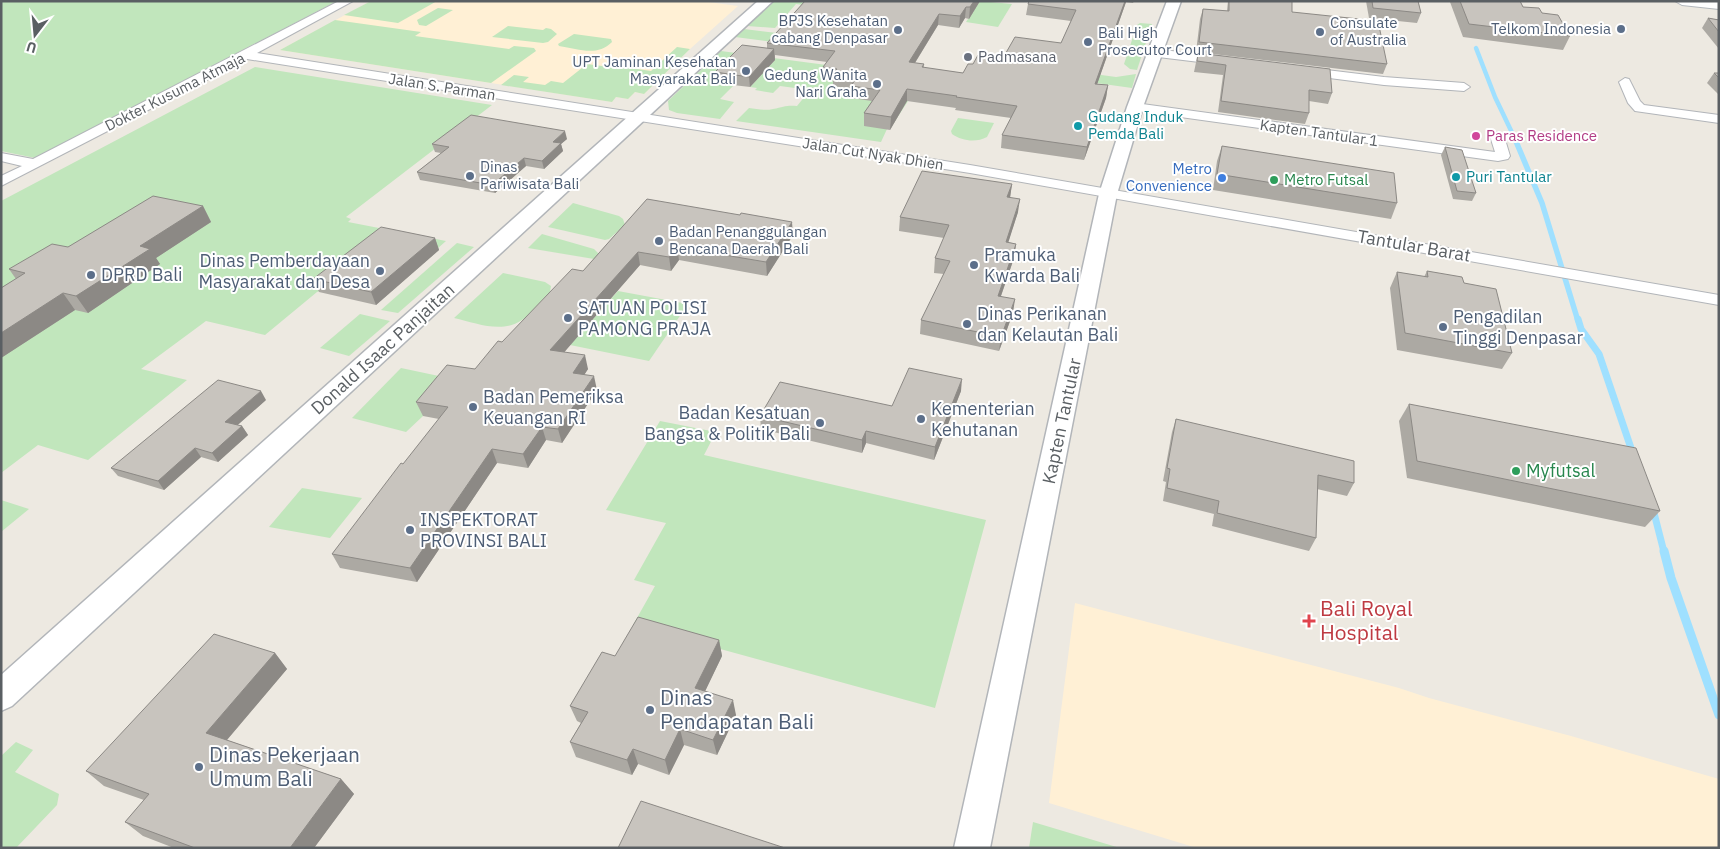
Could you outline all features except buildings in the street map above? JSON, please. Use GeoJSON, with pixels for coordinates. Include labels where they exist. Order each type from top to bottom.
{"type":"FeatureCollection","features":[{"type":"Feature","properties":{"kind":"main road"},"geometry":{"type":"LineString","coordinates":[[1682,1],[1719,5]]}},
{"type":"Feature","properties":{"kind":"street","name":"Dokter Kusuma Atmaja"},"geometry":{"type":"LineString","coordinates":[[1,182],[348,1]]}},
{"type":"Feature","properties":{"kind":"street","name":"Donald Isaac Panjaitan"},"geometry":{"type":"LineString","coordinates":[[1,696],[766,1]]}},
{"type":"Feature","properties":{"kind":"street","name":"Kapten Tantular"},"geometry":{"type":"LineString","coordinates":[[972,848],[1108,194],[1142,108],[1154,53],[1174,1]]}},
{"type":"Feature","properties":{"kind":"street"},"geometry":{"type":"LineString","coordinates":[[1154,53],[1240,63]]}},
{"type":"Feature","properties":{"kind":"street","name":"Jalan S. Parman"},"geometry":{"type":"LineString","coordinates":[[247,55],[638,117]]}},
{"type":"Feature","properties":{"kind":"street"},"geometry":{"type":"LineString","coordinates":[[1288,69],[1384,81],[1464,87]]}},
{"type":"Feature","properties":{"kind":"street"},"geometry":{"type":"LineString","coordinates":[[1625,82],[1634,103],[1640,108],[1719,119]]}},
{"type":"Feature","properties":{"kind":"street","name":"Kapten Tantular 1"},"geometry":{"type":"LineString","coordinates":[[1142,108],[1498,157],[1503,156],[1497,136]]}},
{"type":"Feature","properties":{"kind":"street","name":"Jalan Cut Nyak Dhien"},"geometry":{"type":"LineString","coordinates":[[638,117],[970,169],[1108,194]]}},
{"type":"Feature","properties":{"kind":"street"},"geometry":{"type":"LineString","coordinates":[[1,157],[35,164]]}},
{"type":"Feature","properties":{"kind":"street"},"geometry":{"type":"LineString","coordinates":[[1,171],[17,174]]}},
{"type":"Feature","properties":{"kind":"street","name":"Tantular Barat"},"geometry":{"type":"LineString","coordinates":[[1108,194],[1719,300]]}},
{"type":"Feature","properties":{"kind":"shaded area"},"geometry":{"type":"Polygon","coordinates":[[[371,1],[701,1],[738,6],[644,94],[635,92],[628,99],[616,97],[612,102],[280,50],[371,1]]]}},
{"type":"Feature","properties":{"kind":"shaded area"},"geometry":{"type":"Polygon","coordinates":[[[1075,603],[1399,688],[1719,779],[1719,848],[1197,848],[1049,803],[1075,603]]]}},
{"type":"Feature","properties":{"kind":"green space"},"geometry":{"type":"Polygon","coordinates":[[[1,1],[337,1],[35,158],[1,151],[1,1]]]}},
{"type":"Feature","properties":{"kind":"green space"},"geometry":{"type":"Polygon","coordinates":[[[371,1],[437,1],[398,23],[344,15],[371,1]]]}},
{"type":"Feature","properties":{"kind":"green space"},"geometry":{"type":"Polygon","coordinates":[[[773,1],[814,1],[811,6],[796,4],[775,28],[747,26],[773,1]]]}},
{"type":"Feature","properties":{"kind":"green space"},"geometry":{"type":"Polygon","coordinates":[[[980,1],[1012,4],[998,27],[966,22],[980,1]]]}},
{"type":"Feature","properties":{"kind":"green space"},"geometry":{"type":"Polygon","coordinates":[[[438,8],[453,10],[426,26],[419,25],[417,20],[438,8]]]}},
{"type":"Feature","properties":{"kind":"green space"},"geometry":{"type":"Polygon","coordinates":[[[335,20],[421,32],[415,36],[509,49],[514,46],[534,48],[536,51],[491,83],[280,50],[335,20]]]}},
{"type":"Feature","properties":{"kind":"green space"},"geometry":{"type":"Polygon","coordinates":[[[1140,23],[1152,24],[1137,70],[1130,69],[1124,64],[1137,25],[1140,23]]]}},
{"type":"Feature","properties":{"kind":"green space"},"geometry":{"type":"Polygon","coordinates":[[[508,26],[543,30],[546,28],[551,29],[557,34],[548,42],[543,43],[492,37],[508,26]]]}},
{"type":"Feature","properties":{"kind":"green space"},"geometry":{"type":"Polygon","coordinates":[[[744,29],[777,33],[781,43],[735,37],[744,29]]]}},
{"type":"Feature","properties":{"kind":"green space"},"geometry":{"type":"Polygon","coordinates":[[[574,34],[611,39],[612,42],[606,47],[594,51],[559,46],[558,44],[574,34]]]}},
{"type":"Feature","properties":{"kind":"green space"},"geometry":{"type":"Polygon","coordinates":[[[677,47],[690,49],[644,94],[635,92],[628,99],[616,97],[612,102],[501,85],[514,75],[529,77],[523,82],[545,85],[551,81],[563,83],[587,64],[602,66],[604,64],[651,71],[677,47]]]}},
{"type":"Feature","properties":{"kind":"green space"},"geometry":{"type":"Polygon","coordinates":[[[721,51],[834,66],[837,81],[834,86],[910,98],[890,129],[887,129],[881,142],[736,121],[749,108],[767,110],[797,106],[810,90],[780,86],[773,93],[755,90],[757,88],[750,87],[775,60],[717,82],[734,85],[720,99],[734,102],[720,119],[677,113],[669,110],[668,101],[721,51]]]}},
{"type":"Feature","properties":{"kind":"green space"},"geometry":{"type":"Polygon","coordinates":[[[255,67],[492,105],[346,217],[351,219],[348,222],[446,241],[437,249],[317,292],[265,335],[206,321],[141,369],[187,380],[88,460],[38,445],[1,473],[1,201],[255,67]]]}},
{"type":"Feature","properties":{"kind":"green space"},"geometry":{"type":"Polygon","coordinates":[[[1050,68],[1116,77],[1136,74],[1132,88],[1046,76],[1050,68]]]}},
{"type":"Feature","properties":{"kind":"green space"},"geometry":{"type":"Polygon","coordinates":[[[958,118],[994,123],[987,137],[969,140],[952,134],[951,131],[958,118]]]}},
{"type":"Feature","properties":{"kind":"green space"},"geometry":{"type":"Polygon","coordinates":[[[573,203],[619,216],[623,219],[625,225],[609,239],[605,240],[548,227],[573,203]]]}},
{"type":"Feature","properties":{"kind":"green space"},"geometry":{"type":"Polygon","coordinates":[[[542,234],[594,249],[598,253],[600,260],[528,248],[542,234]]]}},
{"type":"Feature","properties":{"kind":"green space"},"geometry":{"type":"Polygon","coordinates":[[[457,243],[474,247],[398,313],[381,310],[457,243]]]}},
{"type":"Feature","properties":{"kind":"green space"},"geometry":{"type":"Polygon","coordinates":[[[503,273],[545,282],[551,286],[550,292],[530,314],[514,324],[497,327],[480,325],[454,318],[503,273]]]}},
{"type":"Feature","properties":{"kind":"green space"},"geometry":{"type":"Polygon","coordinates":[[[618,291],[688,304],[649,361],[570,345],[618,291]]]}},
{"type":"Feature","properties":{"kind":"green space"},"geometry":{"type":"Polygon","coordinates":[[[360,314],[390,321],[349,356],[320,348],[360,314]]]}},
{"type":"Feature","properties":{"kind":"green space"},"geometry":{"type":"Polygon","coordinates":[[[401,368],[453,379],[423,416],[406,432],[352,418],[401,368]]]}},
{"type":"Feature","properties":{"kind":"green space"},"geometry":{"type":"Polygon","coordinates":[[[660,421],[716,432],[704,455],[986,520],[935,708],[633,625],[655,586],[634,580],[666,523],[606,510],[660,421]]]}},
{"type":"Feature","properties":{"kind":"green space"},"geometry":{"type":"Polygon","coordinates":[[[302,488],[362,498],[330,538],[269,527],[302,488]]]}},
{"type":"Feature","properties":{"kind":"green space"},"geometry":{"type":"Polygon","coordinates":[[[1,500],[29,509],[1,532],[1,500]]]}},
{"type":"Feature","properties":{"kind":"green space"},"geometry":{"type":"Polygon","coordinates":[[[16,742],[33,750],[15,772],[59,794],[57,805],[16,848],[1,848],[1,756],[16,742]]]}},
{"type":"Feature","properties":{"kind":"green space"},"geometry":{"type":"Polygon","coordinates":[[[1033,822],[1120,848],[1029,848],[1033,822]]]}},
{"type":"Feature","properties":{"kind":"waterway"},"geometry":{"type":"LineString","coordinates":[[1476,48],[1495,97],[1516,141]]}},
{"type":"Feature","properties":{"kind":"waterway"},"geometry":{"type":"LineString","coordinates":[[1515,139],[1542,203],[1578,321]]}},
{"type":"Feature","properties":{"kind":"waterway"},"geometry":{"type":"LineString","coordinates":[[1578,319],[1581,329],[1599,354],[1633,454]]}},
{"type":"Feature","properties":{"kind":"waterway"},"geometry":{"type":"LineString","coordinates":[[1653,509],[1664,552]]}},
{"type":"Feature","properties":{"kind":"waterway"},"geometry":{"type":"LineString","coordinates":[[1664,551],[1671,578],[1719,715]]}},
{"type":"Feature","properties":{"kind":"place","name":"Telkom Indonesia"},"geometry":{"type":"Point","coordinates":[1621,29]}},
{"type":"Feature","properties":{"kind":"place","name":"BPJS Kesehatan cabang Denpasar"},"geometry":{"type":"Point","coordinates":[898,30]}},
{"type":"Feature","properties":{"kind":"place","name":"Consulate of Australia"},"geometry":{"type":"Point","coordinates":[1320,32]}},
{"type":"Feature","properties":{"kind":"place","name":"Bali High Prosecutor Court"},"geometry":{"type":"Point","coordinates":[1088,42]}},
{"type":"Feature","properties":{"kind":"place","name":"Padmasana"},"geometry":{"type":"Point","coordinates":[968,57]}},
{"type":"Feature","properties":{"kind":"place","name":"UPT Jaminan Kesehatan Masyarakat Bali"},"geometry":{"type":"Point","coordinates":[746,71]}},
{"type":"Feature","properties":{"kind":"place","name":"Gedung Wanita Nari Graha"},"geometry":{"type":"Point","coordinates":[877,84]}},
{"type":"Feature","properties":{"kind":"place","name":"Gudang Induk Pemda Bali"},"geometry":{"type":"Point","coordinates":[1078,126]}},
{"type":"Feature","properties":{"kind":"place","name":"Paras Residence"},"geometry":{"type":"Point","coordinates":[1476,136]}},
{"type":"Feature","properties":{"kind":"place","name":"Dinas Pariwisata Bali"},"geometry":{"type":"Point","coordinates":[470,176]}},
{"type":"Feature","properties":{"kind":"place","name":"Puri Tantular"},"geometry":{"type":"Point","coordinates":[1456,177]}},
{"type":"Feature","properties":{"kind":"place","name":"Metro Convenience"},"geometry":{"type":"Point","coordinates":[1222,178]}},
{"type":"Feature","properties":{"kind":"place","name":"Metro Futsal"},"geometry":{"type":"Point","coordinates":[1274,180]}},
{"type":"Feature","properties":{"kind":"place","name":"Badan Penanggulangan Bencana Daerah Bali"},"geometry":{"type":"Point","coordinates":[659,241]}},
{"type":"Feature","properties":{"kind":"place","name":"Pramuka Kwarda Bali"},"geometry":{"type":"Point","coordinates":[974,265]}},
{"type":"Feature","properties":{"kind":"place","name":"Dinas Pemberdayaan Masyarakat dan Desa"},"geometry":{"type":"Point","coordinates":[380,271]}},
{"type":"Feature","properties":{"kind":"place","name":"DPRD Bali"},"geometry":{"type":"Point","coordinates":[91,275]}},
{"type":"Feature","properties":{"kind":"place","name":"SATUAN POLISI PAMONG PRAJA"},"geometry":{"type":"Point","coordinates":[568,318]}},
{"type":"Feature","properties":{"kind":"place","name":"Dinas Perikanan dan Kelautan Bali"},"geometry":{"type":"Point","coordinates":[967,324]}},
{"type":"Feature","properties":{"kind":"place","name":"Pengadilan Tinggi Denpasar"},"geometry":{"type":"Point","coordinates":[1443,327]}},
{"type":"Feature","properties":{"kind":"place","name":"Badan Pemeriksa Keuangan RI"},"geometry":{"type":"Point","coordinates":[473,407]}},
{"type":"Feature","properties":{"kind":"place","name":"Kementerian Kehutanan"},"geometry":{"type":"Point","coordinates":[921,419]}},
{"type":"Feature","properties":{"kind":"place","name":"Badan Kesatuan Bangsa & Politik Bali"},"geometry":{"type":"Point","coordinates":[820,423]}},
{"type":"Feature","properties":{"kind":"place","name":"Myfutsal"},"geometry":{"type":"Point","coordinates":[1516,471]}},
{"type":"Feature","properties":{"kind":"place","name":"INSPEKTORAT PROVINSI BALI"},"geometry":{"type":"Point","coordinates":[410,530]}},
{"type":"Feature","properties":{"kind":"place","name":"Bali Royal Hospital"},"geometry":{"type":"Point","coordinates":[1309,621]}},
{"type":"Feature","properties":{"kind":"place","name":"Dinas Pendapatan Bali"},"geometry":{"type":"Point","coordinates":[650,710]}},
{"type":"Feature","properties":{"kind":"place","name":"Dinas Pekerjaan Umum Bali"},"geometry":{"type":"Point","coordinates":[199,767]}}]}
